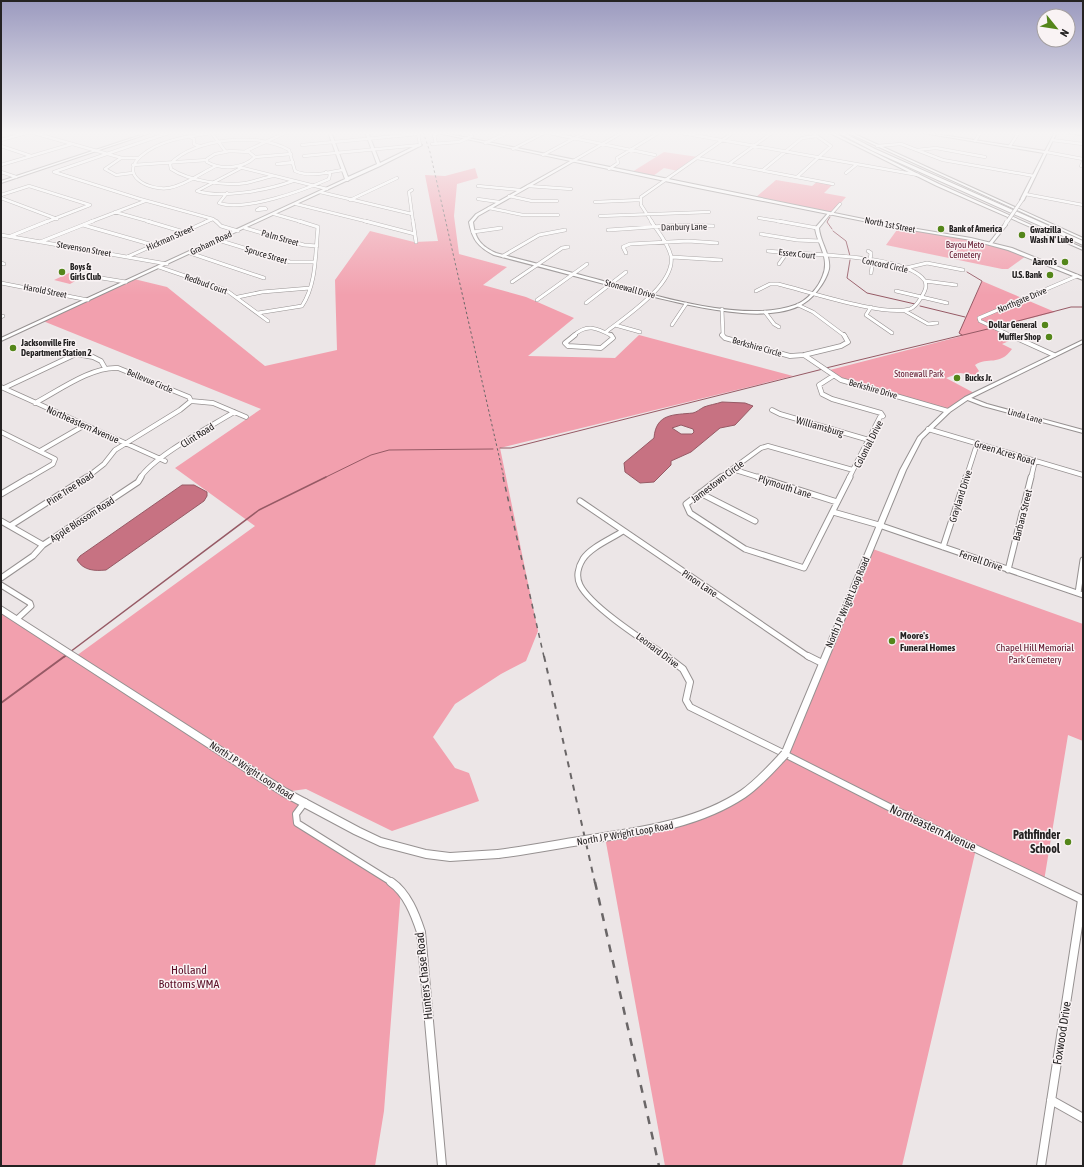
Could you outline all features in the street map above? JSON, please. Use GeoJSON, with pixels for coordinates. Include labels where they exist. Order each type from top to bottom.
{"type":"FeatureCollection","features":[{"type":"Feature","properties":{"kind":"highway"},"geometry":{"type":"LineString","coordinates":[[958,186],[1083,241]]}},
{"type":"Feature","properties":{"kind":"main road","name":"Graham Road"},"geometry":{"type":"LineString","coordinates":[[2,339],[333,186]]}},
{"type":"Feature","properties":{"kind":"main road","name":"North 1st Street"},"geometry":{"type":"LineString","coordinates":[[696,186],[990,244],[1012,250],[1083,279]]}},
{"type":"Feature","properties":{"kind":"main road"},"geometry":{"type":"LineString","coordinates":[[944,186],[1083,249]]}},
{"type":"Feature","properties":{"kind":"main road"},"geometry":{"type":"LineString","coordinates":[[965,186],[1083,241]]}},
{"type":"Feature","properties":{"kind":"main road","name":"North J P Wright Loop Road"},"geometry":{"type":"LineString","coordinates":[[1,609],[284,792],[374,839],[404,849],[450,857],[498,854],[661,828],[702,816],[718,809],[743,794],[757,783],[785,754],[879,525],[907,461],[928,429],[948,410],[967,398],[1083,341]]}},
{"type":"Feature","properties":{"kind":"street"},"geometry":{"type":"LineString","coordinates":[[1,194],[25,186]]}},
{"type":"Feature","properties":{"kind":"street"},"geometry":{"type":"LineString","coordinates":[[11,236],[90,205],[28,186]]}},
{"type":"Feature","properties":{"kind":"street"},"geometry":{"type":"LineString","coordinates":[[102,186],[213,219],[221,226],[238,231]]}},
{"type":"Feature","properties":{"kind":"street"},"geometry":{"type":"LineString","coordinates":[[157,186],[161,188],[173,186]]}},
{"type":"Feature","properties":{"kind":"street"},"geometry":{"type":"LineString","coordinates":[[203,186],[198,189],[198,192],[227,193],[264,191],[278,186]]}},
{"type":"Feature","properties":{"kind":"street"},"geometry":{"type":"LineString","coordinates":[[227,193],[219,201],[220,203],[231,205],[257,202],[292,195],[313,186]]}},
{"type":"Feature","properties":{"kind":"street"},"geometry":{"type":"LineString","coordinates":[[316,186],[327,189]]}},
{"type":"Feature","properties":{"kind":"street"},"geometry":{"type":"LineString","coordinates":[[350,200],[380,186]]}},
{"type":"Feature","properties":{"kind":"street"},"geometry":{"type":"LineString","coordinates":[[483,186],[520,190]]}},
{"type":"Feature","properties":{"kind":"street"},"geometry":{"type":"LineString","coordinates":[[501,228],[473,232],[472,220],[489,208],[527,186]]}},
{"type":"Feature","properties":{"kind":"street"},"geometry":{"type":"LineString","coordinates":[[535,186],[571,189]]}},
{"type":"Feature","properties":{"kind":"street"},"geometry":{"type":"LineString","coordinates":[[640,200],[644,194],[655,186]]}},
{"type":"Feature","properties":{"kind":"street"},"geometry":{"type":"LineString","coordinates":[[990,244],[1022,200],[1029,186]]}},
{"type":"Feature","properties":{"kind":"street"},"geometry":{"type":"LineString","coordinates":[[412,190],[409,192],[416,242]]}},
{"type":"Feature","properties":{"kind":"street"},"geometry":{"type":"LineString","coordinates":[[320,192],[412,214]]}},
{"type":"Feature","properties":{"kind":"street"},"geometry":{"type":"LineString","coordinates":[[1025,194],[1083,205]]}},
{"type":"Feature","properties":{"kind":"street"},"geometry":{"type":"LineString","coordinates":[[509,196],[532,201],[557,201]]}},
{"type":"Feature","properties":{"kind":"street"},"geometry":{"type":"LineString","coordinates":[[1,198],[57,219]]}},
{"type":"Feature","properties":{"kind":"street"},"geometry":{"type":"LineString","coordinates":[[478,199],[499,202]]}},
{"type":"Feature","properties":{"kind":"street"},"geometry":{"type":"LineString","coordinates":[[40,242],[146,200]]}},
{"type":"Feature","properties":{"kind":"street"},"geometry":{"type":"LineString","coordinates":[[595,202],[640,200]]}},
{"type":"Feature","properties":{"kind":"street"},"geometry":{"type":"LineString","coordinates":[[606,332],[650,294],[669,274],[672,257],[665,242],[646,213],[640,200]]}},
{"type":"Feature","properties":{"kind":"street"},"geometry":{"type":"LineString","coordinates":[[257,202],[260,208]]}},
{"type":"Feature","properties":{"kind":"street"},"geometry":{"type":"LineString","coordinates":[[296,204],[415,234]]}},
{"type":"Feature","properties":{"kind":"street"},"geometry":{"type":"LineString","coordinates":[[759,218],[817,228],[840,204]]}},
{"type":"Feature","properties":{"kind":"street"},"geometry":{"type":"LineString","coordinates":[[489,208],[523,215],[558,215]]}},
{"type":"Feature","properties":{"kind":"street"},"geometry":{"type":"LineString","coordinates":[[115,212],[184,232]]}},
{"type":"Feature","properties":{"kind":"street"},"geometry":{"type":"LineString","coordinates":[[600,216],[646,213],[710,212]]}},
{"type":"Feature","properties":{"kind":"street"},"geometry":{"type":"LineString","coordinates":[[258,313],[302,306],[310,288],[314,273],[318,226],[274,214]]}},
{"type":"Feature","properties":{"kind":"street","name":"Hickman Street"},"geometry":{"type":"LineString","coordinates":[[127,257],[213,219]]}},
{"type":"Feature","properties":{"kind":"street"},"geometry":{"type":"LineString","coordinates":[[83,225],[153,246]]}},
{"type":"Feature","properties":{"kind":"street","name":"Danbury Lane"},"geometry":{"type":"LineString","coordinates":[[608,230],[655,227],[713,226]]}},
{"type":"Feature","properties":{"kind":"street","name":"Palm Street"},"geometry":{"type":"LineString","coordinates":[[245,228],[304,245],[317,246]]}},
{"type":"Feature","properties":{"kind":"street","name":"Stonewall Drive"},"geometry":{"type":"LineString","coordinates":[[473,232],[476,241],[482,247],[503,256],[686,304],[722,309],[765,312],[786,309],[798,305],[806,301],[814,292],[825,274],[827,265],[817,228]]}},
{"type":"Feature","properties":{"kind":"street"},"geometry":{"type":"LineString","coordinates":[[503,256],[537,235],[565,230]]}},
{"type":"Feature","properties":{"kind":"street","name":"Stevenson Street"},"geometry":{"type":"LineString","coordinates":[[1,234],[166,264]]}},
{"type":"Feature","properties":{"kind":"street"},"geometry":{"type":"LineString","coordinates":[[761,234],[797,240],[820,241]]}},
{"type":"Feature","properties":{"kind":"street","name":"Spruce Street"},"geometry":{"type":"LineString","coordinates":[[218,240],[290,262],[314,262]]}},
{"type":"Feature","properties":{"kind":"street"},"geometry":{"type":"LineString","coordinates":[[626,253],[623,248],[627,244],[688,240],[717,243]]}},
{"type":"Feature","properties":{"kind":"street"},"geometry":{"type":"LineString","coordinates":[[512,282],[562,248],[568,247]]}},
{"type":"Feature","properties":{"kind":"street","name":"Essex Court"},"geometry":{"type":"LineString","coordinates":[[768,250],[786,254],[826,257]]}},
{"type":"Feature","properties":{"kind":"street"},"geometry":{"type":"LineString","coordinates":[[868,251],[871,253],[872,260],[871,273]]}},
{"type":"Feature","properties":{"kind":"street"},"geometry":{"type":"LineString","coordinates":[[190,253],[264,278]]}},
{"type":"Feature","properties":{"kind":"street"},"geometry":{"type":"LineString","coordinates":[[779,264],[786,254]]}},
{"type":"Feature","properties":{"kind":"street"},"geometry":{"type":"LineString","coordinates":[[672,257],[721,260]]}},
{"type":"Feature","properties":{"kind":"street","name":"Concord Circle"},"geometry":{"type":"LineString","coordinates":[[826,257],[872,260],[906,268],[919,274],[925,280]]}},
{"type":"Feature","properties":{"kind":"street"},"geometry":{"type":"LineString","coordinates":[[906,268],[915,263],[922,262],[963,270]]}},
{"type":"Feature","properties":{"kind":"street"},"geometry":{"type":"LineString","coordinates":[[537,300],[587,264]]}},
{"type":"Feature","properties":{"kind":"street","name":"Redbud Court"},"geometry":{"type":"LineString","coordinates":[[160,267],[226,290],[238,297],[268,322]]}},
{"type":"Feature","properties":{"kind":"street"},"geometry":{"type":"LineString","coordinates":[[586,303],[626,272]]}},
{"type":"Feature","properties":{"kind":"street"},"geometry":{"type":"LineString","coordinates":[[89,276],[126,282]]}},
{"type":"Feature","properties":{"kind":"street","name":"Northgate Drive"},"geometry":{"type":"LineString","coordinates":[[1054,355],[996,329],[979,318],[1077,276]]}},
{"type":"Feature","properties":{"kind":"street"},"geometry":{"type":"LineString","coordinates":[[756,291],[775,284],[814,292],[871,307],[891,311],[905,311],[915,307],[926,287],[925,280],[956,285]]}},
{"type":"Feature","properties":{"kind":"street","name":"Harold Street"},"geometry":{"type":"LineString","coordinates":[[1,283],[88,300]]}},
{"type":"Feature","properties":{"kind":"street"},"geometry":{"type":"LineString","coordinates":[[238,297],[262,292],[310,288]]}},
{"type":"Feature","properties":{"kind":"street"},"geometry":{"type":"LineString","coordinates":[[896,291],[948,303]]}},
{"type":"Feature","properties":{"kind":"street"},"geometry":{"type":"LineString","coordinates":[[672,325],[686,304]]}},
{"type":"Feature","properties":{"kind":"street","name":"Berkshire Circle"},"geometry":{"type":"LineString","coordinates":[[722,309],[722,335],[725,338],[787,356],[804,355],[845,345],[849,340],[846,336],[813,312],[798,305]]}},
{"type":"Feature","properties":{"kind":"street"},"geometry":{"type":"LineString","coordinates":[[871,307],[866,315],[892,333]]}},
{"type":"Feature","properties":{"kind":"street"},"geometry":{"type":"LineString","coordinates":[[905,311],[928,324],[937,323]]}},
{"type":"Feature","properties":{"kind":"street"},"geometry":{"type":"LineString","coordinates":[[765,312],[774,324],[779,327]]}},
{"type":"Feature","properties":{"kind":"street"},"geometry":{"type":"LineString","coordinates":[[615,325],[640,332]]}},
{"type":"Feature","properties":{"kind":"street"},"geometry":{"type":"LineString","coordinates":[[587,327],[606,332],[614,337],[601,348],[568,346],[564,343],[582,328],[587,327]]}},
{"type":"Feature","properties":{"kind":"street"},"geometry":{"type":"LineString","coordinates":[[2,388],[76,354],[83,354],[103,363],[105,368],[35,402]]}},
{"type":"Feature","properties":{"kind":"street","name":"Berkshire Drive"},"geometry":{"type":"LineString","coordinates":[[804,355],[833,376],[862,386],[948,410]]}},
{"type":"Feature","properties":{"kind":"street","name":"Bellevue Circle"},"geometry":{"type":"LineString","coordinates":[[105,368],[120,368],[189,397],[191,401]]}},
{"type":"Feature","properties":{"kind":"street","name":"Colonial Drive"},"geometry":{"type":"LineString","coordinates":[[804,568],[880,417],[883,416],[881,413],[832,399],[822,394],[819,385],[833,376]]}},
{"type":"Feature","properties":{"kind":"street","name":"Northeastern Avenue"},"geometry":{"type":"LineString","coordinates":[[2,388],[165,461]]}},
{"type":"Feature","properties":{"kind":"street","name":"Linda Lane"},"geometry":{"type":"LineString","coordinates":[[967,398],[984,405],[1083,432]]}},
{"type":"Feature","properties":{"kind":"street"},"geometry":{"type":"LineString","coordinates":[[125,443],[180,410],[191,401],[213,403],[246,417]]}},
{"type":"Feature","properties":{"kind":"street","name":"Williamsburg"},"geometry":{"type":"LineString","coordinates":[[772,410],[780,414],[869,440]]}},
{"type":"Feature","properties":{"kind":"street","name":"Clint Road"},"geometry":{"type":"LineString","coordinates":[[160,459],[234,412]]}},
{"type":"Feature","properties":{"kind":"street"},"geometry":{"type":"LineString","coordinates":[[40,451],[85,425]]}},
{"type":"Feature","properties":{"kind":"street","name":"Green Acres Road"},"geometry":{"type":"LineString","coordinates":[[928,429],[1083,475]]}},
{"type":"Feature","properties":{"kind":"street"},"geometry":{"type":"LineString","coordinates":[[1,432],[54,458],[54,462],[1,494]]}},
{"type":"Feature","properties":{"kind":"street","name":"Pine Tree Road"},"geometry":{"type":"LineString","coordinates":[[10,526],[86,478],[104,464],[115,450],[125,443]]}},
{"type":"Feature","properties":{"kind":"street","name":"Grayland Drive"},"geometry":{"type":"LineString","coordinates":[[943,547],[977,444]]}},
{"type":"Feature","properties":{"kind":"street","name":"Jamestown Circle"},"geometry":{"type":"LineString","coordinates":[[804,568],[744,549],[690,513],[686,504],[761,448],[768,446],[854,470]]}},
{"type":"Feature","properties":{"kind":"street","name":"Apple Blossom Road"},"geometry":{"type":"LineString","coordinates":[[1,578],[33,556],[43,544],[138,482],[146,469],[160,459]]}},
{"type":"Feature","properties":{"kind":"street","name":"Barbara Street"},"geometry":{"type":"LineString","coordinates":[[1008,570],[1035,461]]}},
{"type":"Feature","properties":{"kind":"street","name":"Plymouth Lane"},"geometry":{"type":"LineString","coordinates":[[732,469],[837,502]]}},
{"type":"Feature","properties":{"kind":"street"},"geometry":{"type":"LineString","coordinates":[[700,493],[755,521]]}},
{"type":"Feature","properties":{"kind":"street","name":"Pinon Lane"},"geometry":{"type":"LineString","coordinates":[[580,501],[810,658],[822,663]]}},
{"type":"Feature","properties":{"kind":"street"},"geometry":{"type":"LineString","coordinates":[[833,512],[879,525]]}},
{"type":"Feature","properties":{"kind":"street"},"geometry":{"type":"LineString","coordinates":[[1,521],[43,544]]}},
{"type":"Feature","properties":{"kind":"street","name":"Ferrell Drive"},"geometry":{"type":"LineString","coordinates":[[879,525],[1080,594]]}},
{"type":"Feature","properties":{"kind":"street","name":"Leonard Drive"},"geometry":{"type":"LineString","coordinates":[[624,531],[592,550],[583,558],[577,572],[582,590],[605,610],[683,669],[690,682],[686,700],[690,707],[785,754]]}},
{"type":"Feature","properties":{"kind":"street"},"geometry":{"type":"LineString","coordinates":[[1080,594],[1083,560]]}},
{"type":"Feature","properties":{"kind":"street"},"geometry":{"type":"LineString","coordinates":[[1,585],[30,603],[32,606],[17,619]]}},
{"type":"Feature","properties":{"kind":"street","name":"Northeastern Avenue"},"geometry":{"type":"LineString","coordinates":[[785,754],[893,809],[1083,900]]}},
{"type":"Feature","properties":{"kind":"street","name":"Hunters Chase Road"},"geometry":{"type":"LineString","coordinates":[[305,802],[296,814],[297,823],[371,868],[400,889],[416,917],[421,932],[426,977],[442,1166]]}},
{"type":"Feature","properties":{"kind":"street","name":"Foxwood Drive"},"geometry":{"type":"LineString","coordinates":[[1041,1166],[1083,900]]}},
{"type":"Feature","properties":{"kind":"street"},"geometry":{"type":"LineString","coordinates":[[1051,1100],[1083,1118]]}},
{"type":"Feature","properties":{"kind":"green space","name":"Holland Bottoms WMA"},"geometry":{"type":"Polygon","coordinates":[[[427,186],[457,186],[454,216],[459,254],[507,267],[483,285],[526,297],[574,318],[528,356],[615,358],[639,335],[793,376],[500,448],[538,631],[526,661],[501,674],[455,704],[433,737],[455,768],[469,773],[479,801],[392,831],[306,789],[284,792],[303,804],[296,814],[297,823],[401,889],[384,1111],[375,1166],[1,1166],[1,609],[76,656],[255,526],[175,468],[261,409],[43,321],[134,279],[167,287],[265,366],[337,350],[335,280],[370,231],[414,242],[438,241],[427,186]]]}},
{"type":"Feature","properties":{"kind":"green space"},"geometry":{"type":"Polygon","coordinates":[[[768,186],[831,186],[824,193],[846,197],[831,214],[755,198],[768,186]]]}},
{"type":"Feature","properties":{"kind":"green space","name":"Bayou Meto Cemetery"},"geometry":{"type":"Polygon","coordinates":[[[899,227],[999,246],[1026,256],[1008,269],[1002,269],[886,245],[899,227]]]}},
{"type":"Feature","properties":{"kind":"green space"},"geometry":{"type":"Polygon","coordinates":[[[69,273],[84,276],[70,284],[54,280],[69,273]]]}},
{"type":"Feature","properties":{"kind":"green space","name":"Stonewall Park"},"geometry":{"type":"Polygon","coordinates":[[[982,281],[1055,312],[996,327],[1016,338],[1002,344],[1012,349],[1003,358],[980,362],[975,365],[979,371],[975,375],[960,373],[946,378],[976,394],[948,411],[848,382],[826,371],[962,336],[959,333],[982,281]]]}},
{"type":"Feature","properties":{"kind":"green space","name":"Chapel Hill Memorial Park Cemetery"},"geometry":{"type":"Polygon","coordinates":[[[870,548],[1083,624],[1083,741],[1068,735],[1044,881],[976,849],[902,1166],[665,1166],[605,837],[661,828],[732,800],[785,754],[870,548]]]}},
{"type":"Feature","properties":{"kind":"shaded area"},"geometry":{"type":"Polygon","coordinates":[[[722,402],[745,403],[753,406],[735,425],[720,428],[691,452],[671,461],[671,465],[654,482],[640,483],[625,472],[624,463],[654,438],[655,430],[662,420],[673,415],[693,413],[704,407],[722,402]],[[681,425],[672,428],[681,434],[692,434],[694,432],[693,429],[681,425]]]}},
{"type":"Feature","properties":{"kind":"shaded area"},"geometry":{"type":"Polygon","coordinates":[[[182,485],[194,485],[207,492],[207,496],[204,501],[106,570],[86,568],[77,560],[80,556],[182,485]]]}},
{"type":"Feature","properties":{"kind":"waterway"},"geometry":{"type":"LineString","coordinates":[[830,217],[827,222],[832,229]]}},
{"type":"Feature","properties":{"kind":"waterway"},"geometry":{"type":"LineString","coordinates":[[833,231],[846,241],[850,256]]}},
{"type":"Feature","properties":{"kind":"waterway"},"geometry":{"type":"LineString","coordinates":[[850,260],[847,278],[867,293],[915,304]]}},
{"type":"Feature","properties":{"kind":"waterway"},"geometry":{"type":"LineString","coordinates":[[962,335],[959,333],[982,281],[967,272]]}},
{"type":"Feature","properties":{"kind":"waterway"},"geometry":{"type":"LineString","coordinates":[[920,306],[965,317]]}},
{"type":"Feature","properties":{"kind":"waterway"},"geometry":{"type":"LineString","coordinates":[[995,327],[1071,307],[1083,307]]}},
{"type":"Feature","properties":{"kind":"waterway"},"geometry":{"type":"LineString","coordinates":[[826,368],[992,328]]}},
{"type":"Feature","properties":{"kind":"waterway"},"geometry":{"type":"LineString","coordinates":[[500,448],[511,448],[823,369]]}},
{"type":"Feature","properties":{"kind":"waterway"},"geometry":{"type":"LineString","coordinates":[[324,478],[371,455],[389,450],[493,449]]}},
{"type":"Feature","properties":{"kind":"waterway"},"geometry":{"type":"LineString","coordinates":[[70,652],[259,510],[326,477]]}},
{"type":"Feature","properties":{"kind":"waterway"},"geometry":{"type":"LineString","coordinates":[[1,703],[65,656]]}},
{"type":"Feature","properties":{"kind":"railway"},"geometry":{"type":"LineString","coordinates":[[438,186],[504,478]]}},
{"type":"Feature","properties":{"kind":"railway"},"geometry":{"type":"LineString","coordinates":[[503,477],[544,657]]}},
{"type":"Feature","properties":{"kind":"railway"},"geometry":{"type":"LineString","coordinates":[[544,656],[595,883]]}},
{"type":"Feature","properties":{"kind":"railway"},"geometry":{"type":"LineString","coordinates":[[595,882],[659,1166]]}},
{"type":"Feature","properties":{"kind":"place","name":"Bank of America"},"geometry":{"type":"Point","coordinates":[941,229]}},
{"type":"Feature","properties":{"kind":"place","name":"Gwatzilla Wash N' Lube"},"geometry":{"type":"Point","coordinates":[1022,235]}},
{"type":"Feature","properties":{"kind":"place","name":"Aaron's"},"geometry":{"type":"Point","coordinates":[1065,262]}},
{"type":"Feature","properties":{"kind":"place","name":"Boys & Girls Club"},"geometry":{"type":"Point","coordinates":[62,272]}},
{"type":"Feature","properties":{"kind":"place","name":"U.S. Bank"},"geometry":{"type":"Point","coordinates":[1050,275]}},
{"type":"Feature","properties":{"kind":"place","name":"Dollar General"},"geometry":{"type":"Point","coordinates":[1045,325]}},
{"type":"Feature","properties":{"kind":"place","name":"Muffler Shop"},"geometry":{"type":"Point","coordinates":[1049,337]}},
{"type":"Feature","properties":{"kind":"place","name":"Jacksonville Fire Department Station 2"},"geometry":{"type":"Point","coordinates":[13,348]}},
{"type":"Feature","properties":{"kind":"place","name":"Bucks Jr."},"geometry":{"type":"Point","coordinates":[957,378]}},
{"type":"Feature","properties":{"kind":"place","name":"Moore's Funeral Homes"},"geometry":{"type":"Point","coordinates":[892,641]}},
{"type":"Feature","properties":{"kind":"place","name":"Pathfinder School"},"geometry":{"type":"Point","coordinates":[1068,842]}}]}
